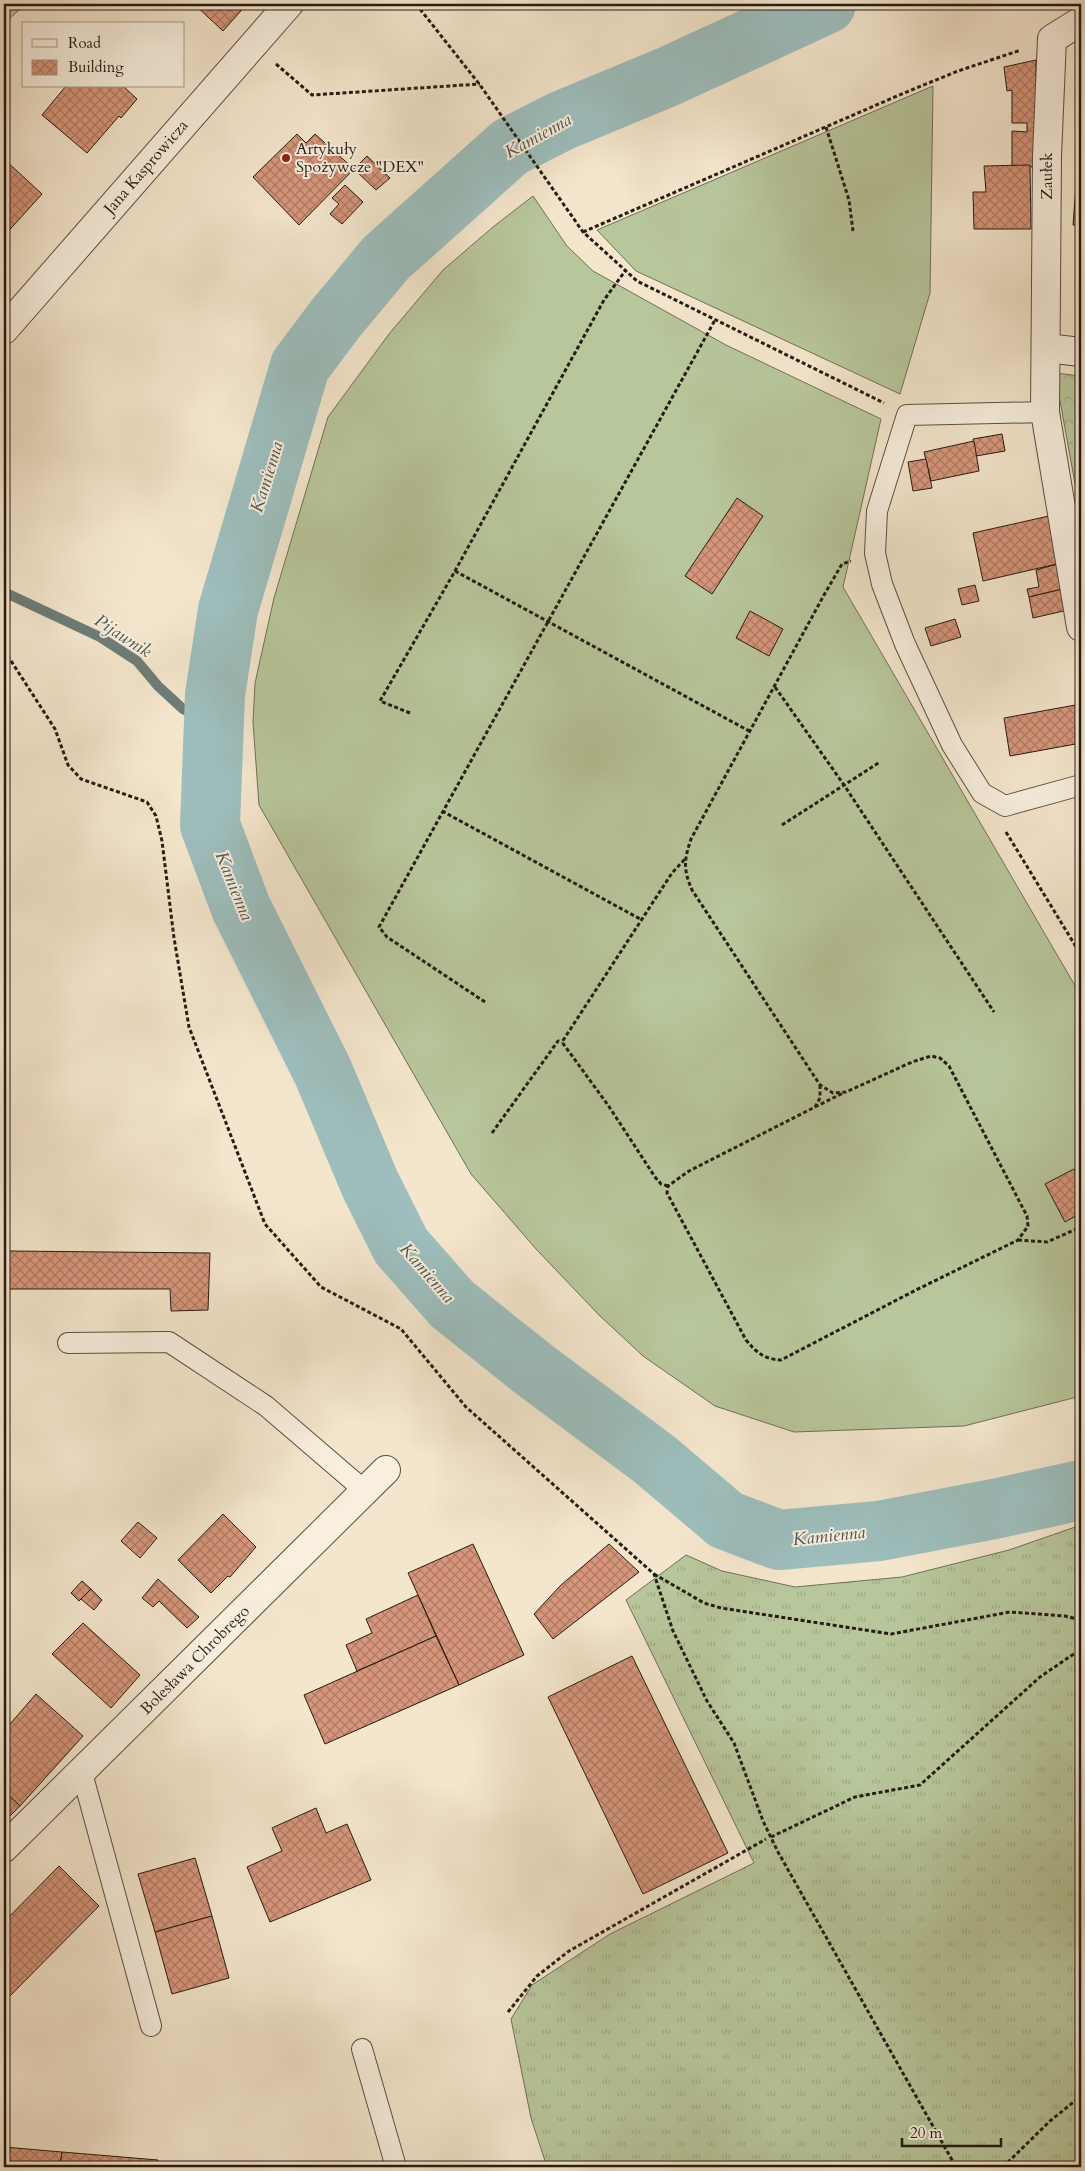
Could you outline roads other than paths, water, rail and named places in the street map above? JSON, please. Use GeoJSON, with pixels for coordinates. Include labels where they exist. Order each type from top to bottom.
{"type":"FeatureCollection","features":[{"type":"Feature","properties":{"kind":"street","name":"Jana Kasprowicza"},"geometry":{"type":"LineString","coordinates":[[4,330],[289,4]]}},
{"type":"Feature","properties":{"kind":"street","name":"Zaułek"},"geometry":{"type":"LineString","coordinates":[[1081,21],[1052,39],[1047,156],[1045,412],[1081,627]]}},
{"type":"Feature","properties":{"kind":"street"},"geometry":{"type":"LineString","coordinates":[[1046,348],[1081,352]]}},
{"type":"Feature","properties":{"kind":"street","name":"Bolesława Chrobrego"},"geometry":{"type":"LineString","coordinates":[[4,1848],[82,1773],[386,1470]]}},
{"type":"Feature","properties":{"kind":"lane"},"geometry":{"type":"LineString","coordinates":[[1045,412],[907,415],[877,511],[875,552],[882,584],[905,644],[952,745],[982,793],[1005,806],[1081,785]]}},
{"type":"Feature","properties":{"kind":"lane"},"geometry":{"type":"LineString","coordinates":[[68,1343],[169,1342],[266,1406],[364,1491]]}},
{"type":"Feature","properties":{"kind":"lane"},"geometry":{"type":"LineString","coordinates":[[82,1773],[152,2026]]}},
{"type":"Feature","properties":{"kind":"lane"},"geometry":{"type":"LineString","coordinates":[[362,2049],[396,2167]]}},
{"type":"Feature","properties":{"kind":"waterway","name":"Kamienna"},"geometry":{"type":"LineString","coordinates":[[826,4],[667,77],[561,121],[510,147],[386,258],[336,318],[300,366],[228,610],[215,695],[210,825],[241,908],[323,1072],[370,1184],[401,1246],[452,1304],[532,1368],[654,1459],[726,1520],[779,1540],[879,1531],[1081,1490]]}},
{"type":"Feature","properties":{"kind":"waterway","name":"Pijawnik"},"geometry":{"type":"LineString","coordinates":[[4,592],[100,637],[137,661],[158,686],[183,709],[213,724]]}},
{"type":"Feature","properties":{"kind":"place","name":"Artykuły Spożywcze \"DEX\""},"geometry":{"type":"Point","coordinates":[286,158]}}]}
